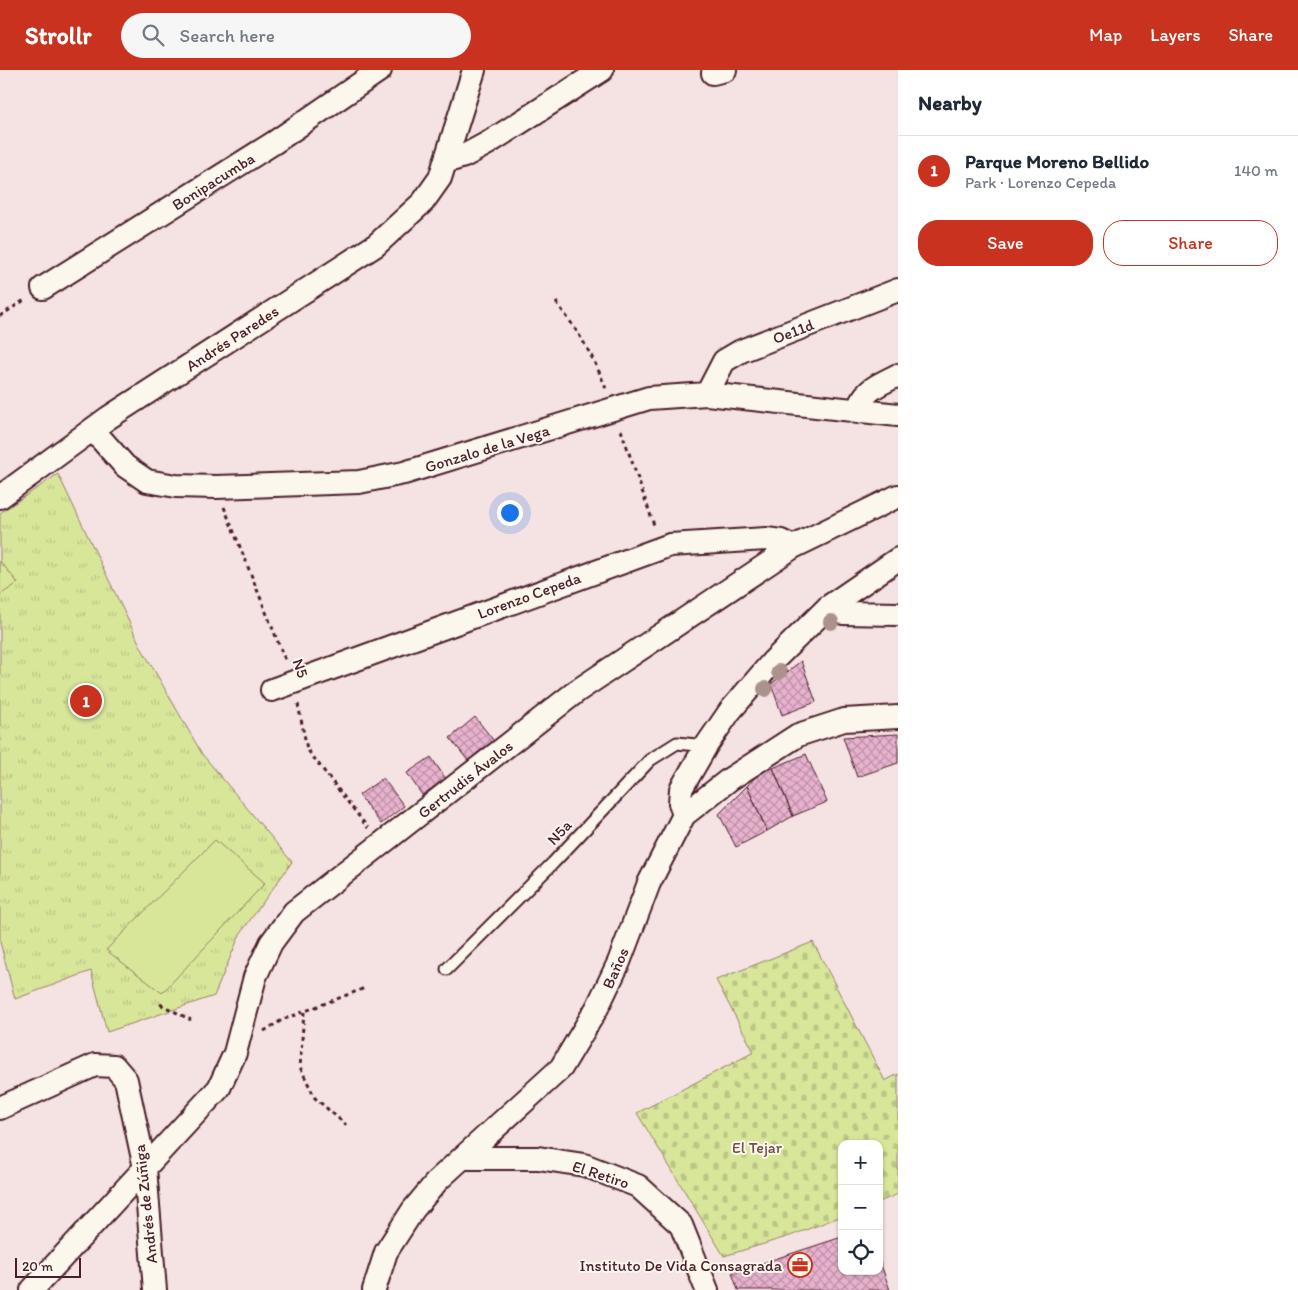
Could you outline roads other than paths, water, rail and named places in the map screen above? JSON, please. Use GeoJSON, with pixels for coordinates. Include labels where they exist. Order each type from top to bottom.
{"type":"FeatureCollection","features":[{"type":"Feature","properties":{"kind":"street","name":"Bonipacumba"},"geometry":{"type":"LineString","coordinates":[[43,288],[275,142],[380,70]]}},
{"type":"Feature","properties":{"kind":"street","name":"Andrés Paredes"},"geometry":{"type":"LineString","coordinates":[[0,497],[93,430],[376,245],[423,202],[440,178],[474,70]]}},
{"type":"Feature","properties":{"kind":"street"},"geometry":{"type":"LineString","coordinates":[[445,162],[464,156],[488,143],[602,70]]}},
{"type":"Feature","properties":{"kind":"street","name":"Oe11d"},"geometry":{"type":"LineString","coordinates":[[707,394],[724,361],[741,351],[898,290]]}},
{"type":"Feature","properties":{"kind":"street"},"geometry":{"type":"LineString","coordinates":[[857,412],[861,399],[870,390],[898,375]]}},
{"type":"Feature","properties":{"kind":"street","name":"Gonzalo de la Vega"},"geometry":{"type":"LineString","coordinates":[[93,430],[125,466],[147,481],[176,486],[216,487],[358,482],[404,473],[649,398],[707,394],[898,415]]}},
{"type":"Feature","properties":{"kind":"street","name":"Gertrudis Ávalos"},"geometry":{"type":"LineString","coordinates":[[32,1290],[219,1088],[235,1053],[255,977],[272,943],[294,912],[577,691],[793,547],[898,496]]}},
{"type":"Feature","properties":{"kind":"street","name":"Lorenzo Cepeda"},"geometry":{"type":"LineString","coordinates":[[272,690],[670,544],[766,538],[781,541],[793,547]]}},
{"type":"Feature","properties":{"kind":"street"},"geometry":{"type":"LineString","coordinates":[[684,815],[680,803],[681,789],[706,746],[730,711],[773,661],[828,607],[898,559]]}},
{"type":"Feature","properties":{"kind":"street"},"geometry":{"type":"LineString","coordinates":[[828,607],[842,613],[898,614]]}},
{"type":"Feature","properties":{"kind":"street","name":"Baños"},"geometry":{"type":"LineString","coordinates":[[374,1290],[386,1252],[413,1210],[438,1180],[465,1158],[561,1068],[601,1000],[619,962],[649,883],[684,815],[730,779],[798,735],[844,720],[898,717]]}},
{"type":"Feature","properties":{"kind":"street","name":"Andrés de Zúñiga"},"geometry":{"type":"LineString","coordinates":[[0,1108],[95,1065],[114,1066],[126,1080],[145,1168],[154,1290]]}},
{"type":"Feature","properties":{"kind":"street","name":"El Retiro"},"geometry":{"type":"LineString","coordinates":[[465,1158],[538,1158],[584,1165],[638,1186],[681,1225],[707,1290]]}},
{"type":"Feature","properties":{"kind":"lane","name":"N5a"},"geometry":{"type":"LineString","coordinates":[[447,969],[553,863],[650,760],[677,743],[706,746]]}},
{"type":"Feature","properties":{"kind":"place","name":"Parque Moreno Bellido"},"geometry":{"type":"Point","coordinates":[86,701]}},
{"type":"Feature","properties":{"kind":"place","name":"Instituto De Vida Consagrada"},"geometry":{"type":"Point","coordinates":[800,1265]}},
{"type":"Feature","properties":{"kind":"park label","name":"El Tejar"},"geometry":{"type":"Point","coordinates":[757,1147]}}]}
